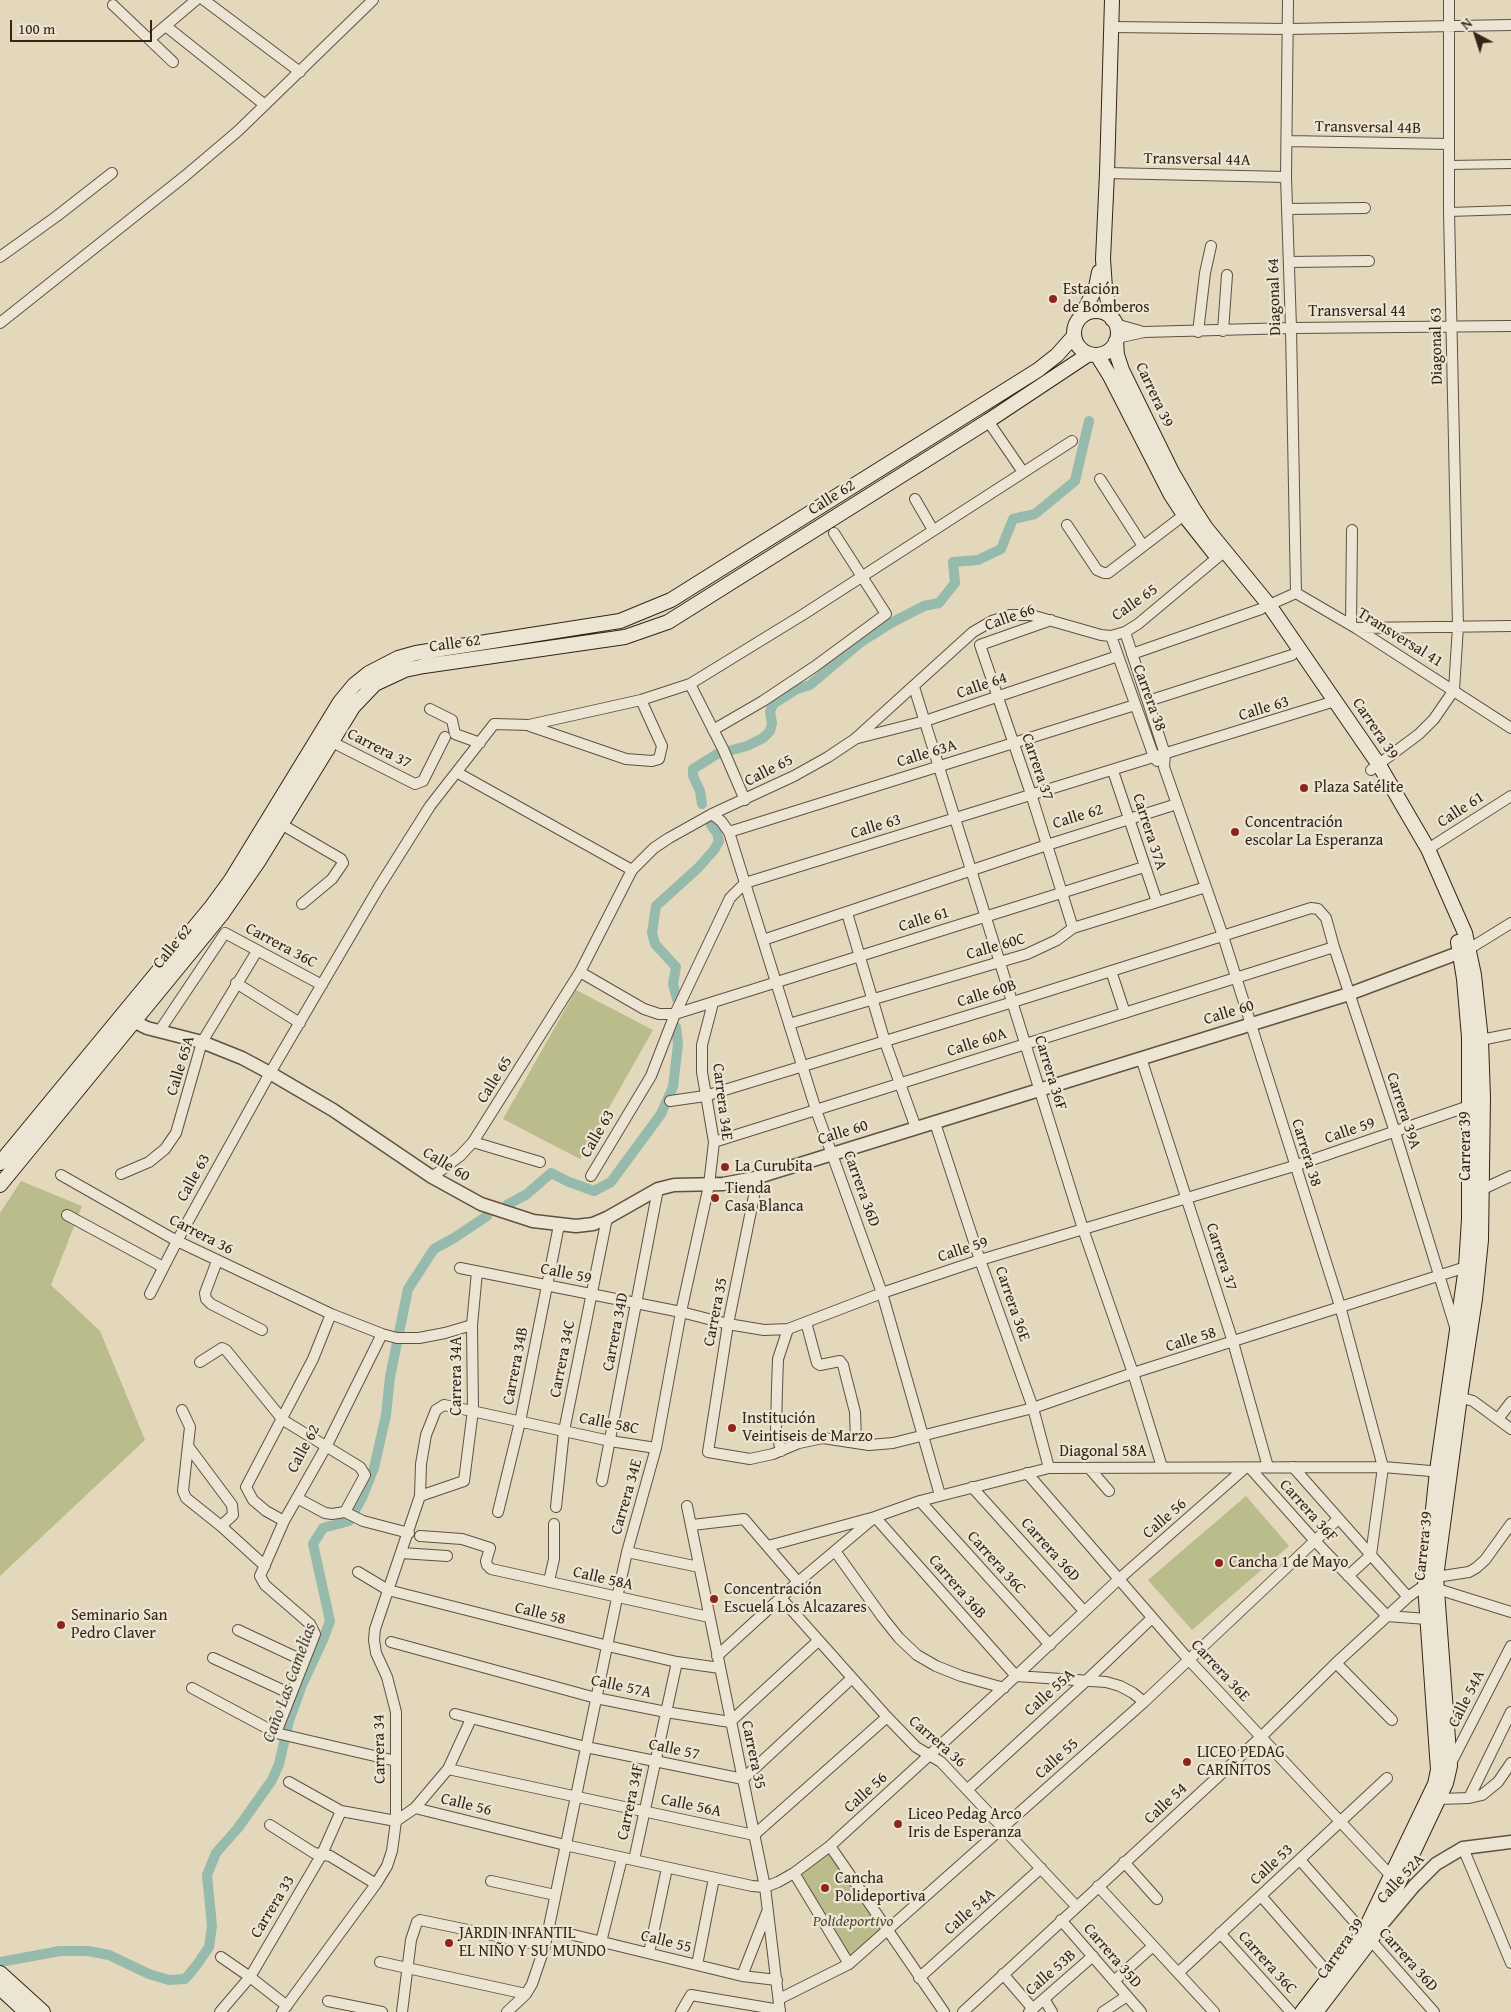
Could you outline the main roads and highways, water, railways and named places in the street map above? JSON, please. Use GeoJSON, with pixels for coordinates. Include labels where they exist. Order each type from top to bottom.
{"type":"FeatureCollection","features":[{"type":"Feature","properties":{"kind":"main road"},"geometry":{"type":"LineString","coordinates":[[1081,317],[1092,312],[1108,315],[1115,330],[1108,351],[1093,354],[1079,347],[1074,336],[1076,326],[1096,287],[1102,259],[1107,173],[1112,0]]}},
{"type":"Feature","properties":{"kind":"main road","name":"Carrera 39"},"geometry":{"type":"LineString","coordinates":[[1102,259],[1105,288],[1115,330],[1117,355],[1122,370],[1172,472],[1221,554]]}},
{"type":"Feature","properties":{"kind":"main road","name":"Calle 62"},"geometry":{"type":"LineString","coordinates":[[0,1164],[212,906],[231,880],[340,702],[354,685],[370,672],[398,658],[416,653],[620,621],[671,600],[1038,370],[1057,355],[1074,336]]}},
{"type":"Feature","properties":{"kind":"main road","name":"Carrera 39"},"geometry":{"type":"LineString","coordinates":[[1093,354],[1110,376],[1162,478],[1184,515],[1221,554],[1265,607],[1428,849],[1459,916],[1481,1040],[1483,1189],[1479,1270],[1454,1396],[1443,1472],[1427,1619],[1438,1770],[1435,1784],[1370,1935],[1316,2012]]}},
{"type":"Feature","properties":{"kind":"main road","name":"Calle 62"},"geometry":{"type":"LineString","coordinates":[[0,1185],[135,1023],[222,914],[258,862],[353,707],[375,684],[405,670],[625,637],[668,622],[1093,354]]}},
{"type":"Feature","properties":{"kind":"main road","name":"Carrera 39"},"geometry":{"type":"LineString","coordinates":[[1265,607],[1292,655],[1331,703]]}},
{"type":"Feature","properties":{"kind":"main road","name":"Carrera 39"},"geometry":{"type":"LineString","coordinates":[[1375,768],[1420,854],[1465,951],[1468,1016],[1469,1218],[1466,1266],[1456,1332],[1454,1396]]}},
{"type":"Feature","properties":{"kind":"main road","name":"Carrera 39"},"geometry":{"type":"LineString","coordinates":[[1395,1879],[1439,1799],[1446,1783],[1450,1766],[1432,1584]]}},
{"type":"Feature","properties":{"kind":"main road","name":"Carrera 39"},"geometry":{"type":"LineString","coordinates":[[1302,2012],[1330,1975],[1370,1935]]}},
{"type":"Feature","properties":{"kind":"main road"},"geometry":{"type":"LineString","coordinates":[[0,1973],[43,2012]]}},
{"type":"Feature","properties":{"kind":"main road"},"geometry":{"type":"LineString","coordinates":[[0,1988],[19,2010]]}},
{"type":"Feature","properties":{"kind":"waterway","name":"Caño Las Camelias"},"geometry":{"type":"LineString","coordinates":[[702,804],[700,791],[693,776],[693,769],[717,754],[747,746],[763,738],[770,731],[772,723],[770,712],[773,704],[797,689],[810,685],[861,642],[891,623],[924,606],[939,603],[955,583],[953,562],[978,560],[1001,549],[1013,519],[1035,514],[1075,481],[1089,421]]}},
{"type":"Feature","properties":{"kind":"waterway","name":"Caño Las Camelias"},"geometry":{"type":"LineString","coordinates":[[677,999],[673,984],[676,967],[655,944],[652,933],[656,906],[698,868],[714,850],[719,841],[717,833],[711,825]]}},
{"type":"Feature","properties":{"kind":"waterway","name":"Caño Las Camelias"},"geometry":{"type":"LineString","coordinates":[[507,1205],[527,1194],[551,1173],[594,1191],[611,1182],[661,1114],[673,1087],[678,1044],[676,1027]]}},
{"type":"Feature","properties":{"kind":"waterway","name":"Caño Las Camelias"},"geometry":{"type":"LineString","coordinates":[[0,1962],[60,1951],[88,1951],[109,1955],[149,1974],[169,1980],[185,1979],[209,1947],[212,1926],[207,1875],[216,1853],[238,1828],[272,1780],[279,1764],[289,1721],[302,1685],[330,1621],[313,1544],[323,1528],[349,1521],[362,1498],[374,1468],[386,1415],[390,1377],[408,1289],[434,1249],[487,1216]]}},
{"type":"Feature","properties":{"kind":"place","name":"Estación de Bomberos"},"geometry":{"type":"Point","coordinates":[1053,299]}},
{"type":"Feature","properties":{"kind":"place","name":"Plaza Satélite"},"geometry":{"type":"Point","coordinates":[1304,788]}},
{"type":"Feature","properties":{"kind":"place","name":"Concentración escolar La Esperanza"},"geometry":{"type":"Point","coordinates":[1235,832]}},
{"type":"Feature","properties":{"kind":"place","name":"La Curubita"},"geometry":{"type":"Point","coordinates":[725,1167]}},
{"type":"Feature","properties":{"kind":"place","name":"Tienda Casa Blanca"},"geometry":{"type":"Point","coordinates":[715,1198]}},
{"type":"Feature","properties":{"kind":"place","name":"Institución Veintiseis de Marzo"},"geometry":{"type":"Point","coordinates":[732,1428]}},
{"type":"Feature","properties":{"kind":"place","name":"Cancha 1 de Mayo"},"geometry":{"type":"Point","coordinates":[1219,1563]}},
{"type":"Feature","properties":{"kind":"place","name":"Concentración Escuela Los Alcazares"},"geometry":{"type":"Point","coordinates":[714,1599]}},
{"type":"Feature","properties":{"kind":"place","name":"Seminario San Pedro Claver"},"geometry":{"type":"Point","coordinates":[61,1625]}},
{"type":"Feature","properties":{"kind":"place","name":"LICEO PEDAG CARIÑITOS"},"geometry":{"type":"Point","coordinates":[1187,1762]}},
{"type":"Feature","properties":{"kind":"place","name":"Liceo Pedag Arco Iris de Esperanza"},"geometry":{"type":"Point","coordinates":[898,1824]}},
{"type":"Feature","properties":{"kind":"place","name":"Cancha Polideportiva"},"geometry":{"type":"Point","coordinates":[825,1888]}},
{"type":"Feature","properties":{"kind":"place","name":"JARDIN INFANTIL EL NIÑO Y SU MUNDO"},"geometry":{"type":"Point","coordinates":[449,1943]}},
{"type":"Feature","properties":{"kind":"park label","name":"Polideportivo"},"geometry":{"type":"Point","coordinates":[853,1922]}}]}
